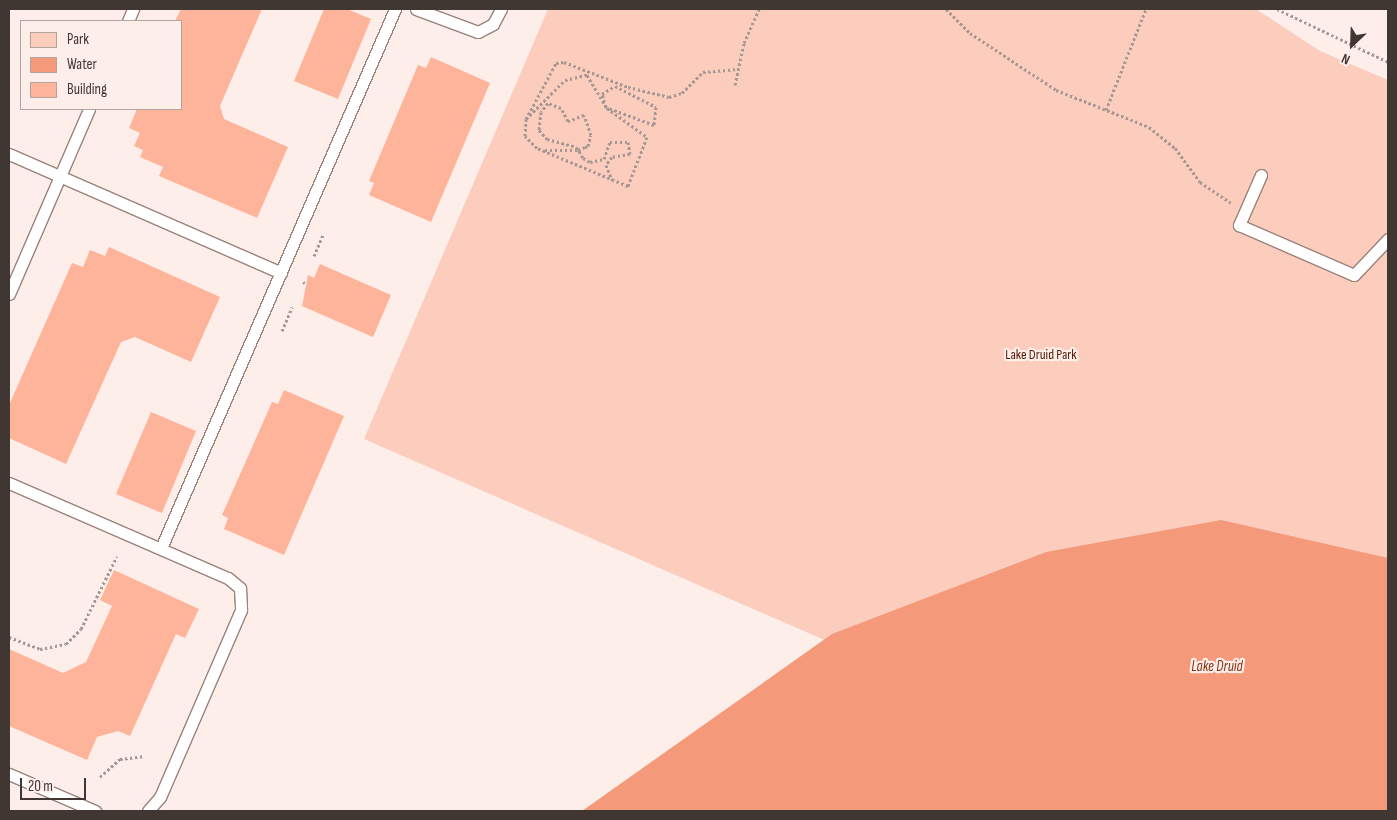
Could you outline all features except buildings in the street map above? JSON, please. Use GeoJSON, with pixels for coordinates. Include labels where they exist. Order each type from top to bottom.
{"type":"FeatureCollection","features":[{"type":"Feature","properties":{"kind":"lane"},"geometry":{"type":"LineString","coordinates":[[161,548],[395,9]]}},
{"type":"Feature","properties":{"kind":"lane"},"geometry":{"type":"LineString","coordinates":[[416,9],[478,32],[493,24],[501,9]]}},
{"type":"Feature","properties":{"kind":"lane"},"geometry":{"type":"LineString","coordinates":[[9,294],[89,110]]}},
{"type":"Feature","properties":{"kind":"lane"},"geometry":{"type":"LineString","coordinates":[[9,154],[281,273]]}},
{"type":"Feature","properties":{"kind":"lane"},"geometry":{"type":"LineString","coordinates":[[1261,175],[1239,225],[1354,274],[1388,238]]}},
{"type":"Feature","properties":{"kind":"lane"},"geometry":{"type":"LineString","coordinates":[[9,483],[228,578],[240,588],[243,603],[160,797],[148,811]]}},
{"type":"Feature","properties":{"kind":"lane"},"geometry":{"type":"LineString","coordinates":[[9,774],[95,811]]}},
{"type":"Feature","properties":{"kind":"path"},"geometry":{"type":"LineString","coordinates":[[735,85],[738,69],[759,9]]}},
{"type":"Feature","properties":{"kind":"path"},"geometry":{"type":"LineString","coordinates":[[946,9],[1015,65],[1056,90],[1106,110],[1164,138],[1200,182],[1246,210]]}},
{"type":"Feature","properties":{"kind":"path"},"geometry":{"type":"LineString","coordinates":[[1106,110],[1146,9]]}},
{"type":"Feature","properties":{"kind":"path"},"geometry":{"type":"LineString","coordinates":[[1277,9],[1388,62]]}},
{"type":"Feature","properties":{"kind":"path"},"geometry":{"type":"LineString","coordinates":[[526,119],[546,95],[579,74],[593,81],[606,107],[644,134],[648,142],[632,184],[618,184],[538,148],[523,132],[526,119],[551,68],[564,62],[658,95]]}},
{"type":"Feature","properties":{"kind":"path"},"geometry":{"type":"LineString","coordinates":[[643,96],[659,114],[649,127],[606,107],[602,94],[608,87],[643,96],[682,93],[703,72],[738,69]]}},
{"type":"Feature","properties":{"kind":"path"},"geometry":{"type":"LineString","coordinates":[[538,148],[578,150],[591,138],[585,116],[568,121],[561,108],[548,103],[539,118],[541,135],[578,150],[590,162],[601,162],[610,142],[628,142],[630,154],[612,157],[606,165],[606,173],[618,184]]}},
{"type":"Feature","properties":{"kind":"path"},"geometry":{"type":"LineString","coordinates":[[314,256],[324,232]]}},
{"type":"Feature","properties":{"kind":"path"},"geometry":{"type":"LineString","coordinates":[[282,331],[292,307]]}},
{"type":"Feature","properties":{"kind":"path"},"geometry":{"type":"LineString","coordinates":[[9,637],[40,649],[66,644],[81,629],[117,556]]}},
{"type":"Feature","properties":{"kind":"path"},"geometry":{"type":"LineString","coordinates":[[100,777],[120,759],[142,756]]}},
{"type":"Feature","properties":{"kind":"green space","name":"Lake Druid Park"},"geometry":{"type":"Polygon","coordinates":[[[548,9],[1256,9],[1320,51],[1388,80],[1388,607],[1216,811],[364,439],[548,9]]]}},
{"type":"Feature","properties":{"kind":"water","name":"Lake Druid"},"geometry":{"type":"Polygon","coordinates":[[[1221,520],[1388,558],[1388,811],[582,811],[832,634],[1046,552],[1221,520]]]}}]}
